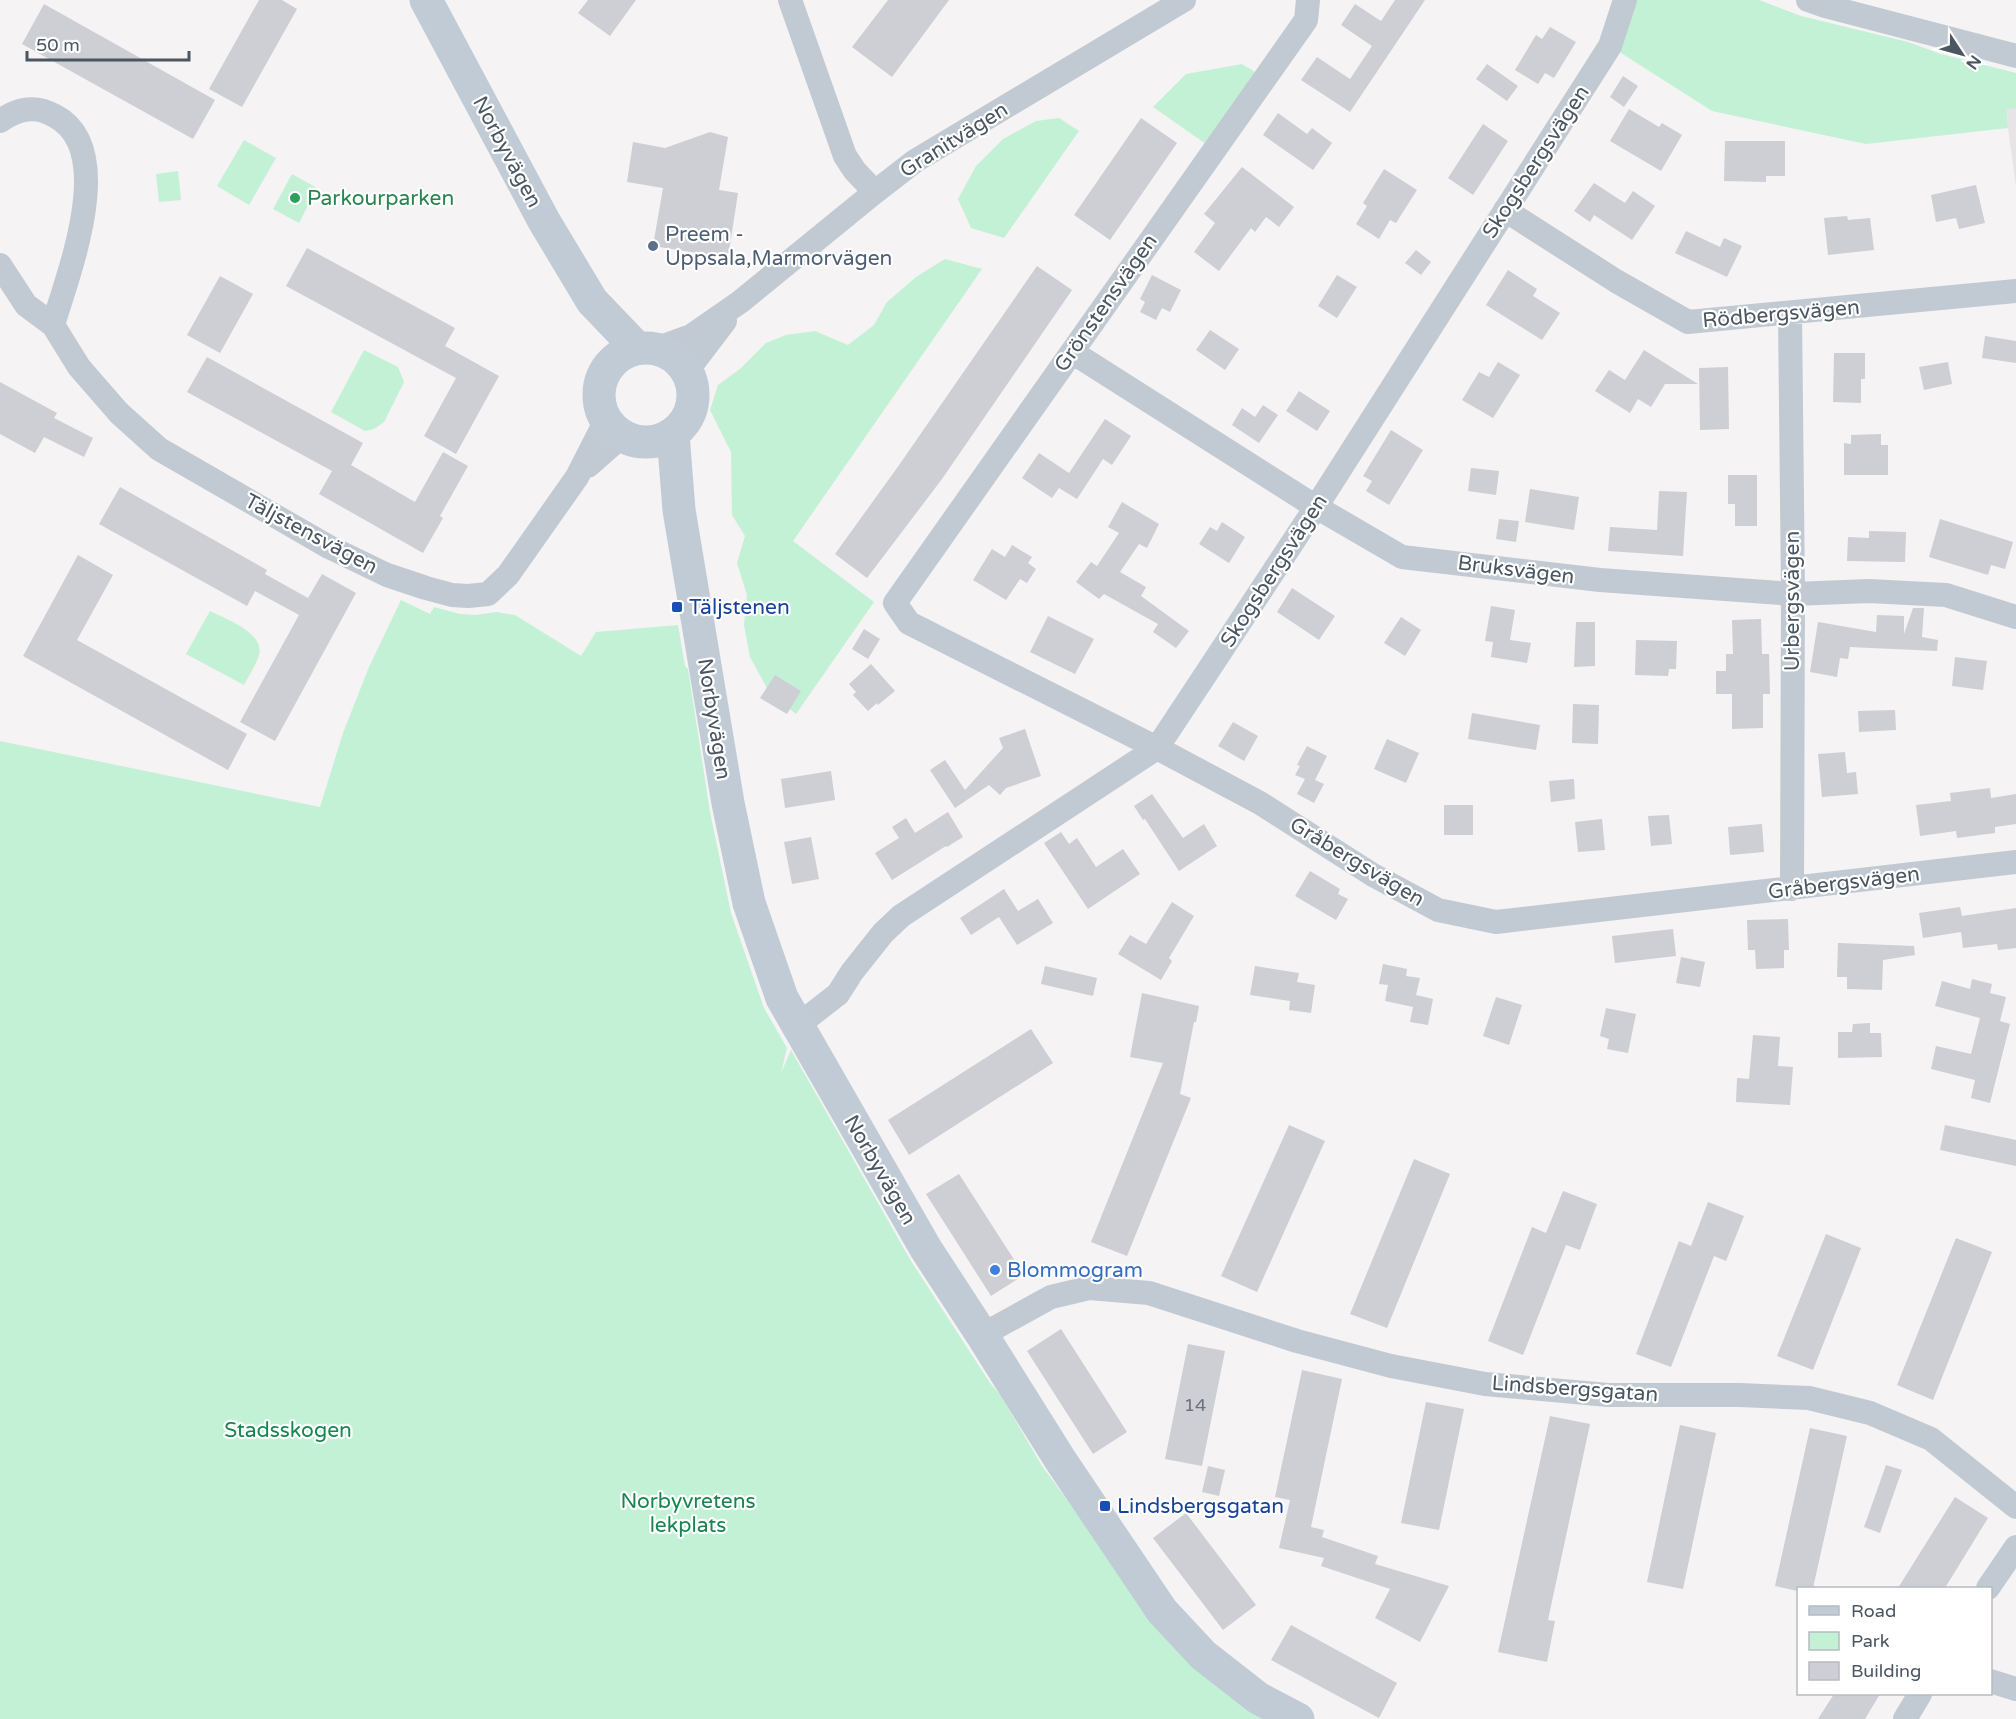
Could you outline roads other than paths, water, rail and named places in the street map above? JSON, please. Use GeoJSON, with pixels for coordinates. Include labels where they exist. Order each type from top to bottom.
{"type":"FeatureCollection","features":[{"type":"Feature","properties":{"kind":"street","name":"Norbyvägen"},"geometry":{"type":"LineString","coordinates":[[426,0],[544,221],[592,301],[608,348],[634,353]]}},
{"type":"Feature","properties":{"kind":"street"},"geometry":{"type":"LineString","coordinates":[[790,0],[845,156],[855,171],[875,192]]}},
{"type":"Feature","properties":{"kind":"street","name":"Granitvägen"},"geometry":{"type":"LineString","coordinates":[[634,353],[690,336],[740,302],[915,161],[1184,0]]}},
{"type":"Feature","properties":{"kind":"street","name":"Grönstensvägen"},"geometry":{"type":"LineString","coordinates":[[895,603],[1306,20],[1308,0]]}},
{"type":"Feature","properties":{"kind":"street","name":"Skogsbergsvägen"},"geometry":{"type":"LineString","coordinates":[[797,1026],[838,994],[883,933],[901,916],[1157,748],[1316,507],[1610,46],[1625,0]]}},
{"type":"Feature","properties":{"kind":"street"},"geometry":{"type":"LineString","coordinates":[[1808,0],[2016,56]]}},
{"type":"Feature","properties":{"kind":"street"},"geometry":{"type":"LineString","coordinates":[[0,121],[14,111],[45,110],[60,118],[75,131],[83,146],[87,190],[82,223],[53,325]]}},
{"type":"Feature","properties":{"kind":"street","name":"Rödbergsvägen"},"geometry":{"type":"LineString","coordinates":[[1505,210],[1616,282],[1688,322],[2016,291]]}},
{"type":"Feature","properties":{"kind":"street","name":"Täljstensvägen"},"geometry":{"type":"LineString","coordinates":[[0,265],[26,305],[53,325],[79,367],[120,413],[159,449],[329,547],[387,575],[452,595],[488,594],[508,575],[578,477],[602,452],[637,433]]}},
{"type":"Feature","properties":{"kind":"street","name":"Granitvägen"},"geometry":{"type":"LineString","coordinates":[[687,371],[740,302]]}},
{"type":"Feature","properties":{"kind":"street","name":"Urbergsvägen"},"geometry":{"type":"LineString","coordinates":[[1790,314],[1793,594],[1792,889]]}},
{"type":"Feature","properties":{"kind":"street","name":"Bruksvägen"},"geometry":{"type":"LineString","coordinates":[[1072,352],[1316,507],[1402,557],[1600,580],[1793,594],[1869,591],[1946,595],[2016,617]]}},
{"type":"Feature","properties":{"kind":"street"},"geometry":{"type":"LineString","coordinates":[[634,353],[675,357],[687,371],[693,386],[693,402],[689,417],[680,429],[637,433],[601,413],[598,396],[601,378],[634,353]]}},
{"type":"Feature","properties":{"kind":"street","name":"Norbyvägen"},"geometry":{"type":"LineString","coordinates":[[637,433],[679,510],[728,803],[749,903],[782,998],[926,1249],[1061,1461],[1162,1611],[1203,1655],[1258,1698],[1298,1719]]}},
{"type":"Feature","properties":{"kind":"street","name":"Gråbergsvägen"},"geometry":{"type":"LineString","coordinates":[[895,603],[909,623],[1157,748],[1260,803],[1373,875],[1437,910],[1496,922],[2016,862]]}},
{"type":"Feature","properties":{"kind":"street","name":"Lindsbergsgatan"},"geometry":{"type":"LineString","coordinates":[[982,1335],[1051,1297],[1089,1288],[1149,1293],[1297,1341],[1391,1366],[1485,1384],[1608,1395],[1740,1395],[1809,1398],[1870,1413],[1931,1439],[2016,1507]]}},
{"type":"Feature","properties":{"kind":"street"},"geometry":{"type":"LineString","coordinates":[[1989,1587],[2016,1547]]}},
{"type":"Feature","properties":{"kind":"street"},"geometry":{"type":"LineString","coordinates":[[1992,1683],[2016,1689]]}},
{"type":"Feature","properties":{"kind":"street"},"geometry":{"type":"LineString","coordinates":[[1905,1719],[1919,1695]]}},
{"type":"Feature","properties":{"kind":"place","name":"Parkourparken"},"geometry":{"type":"Point","coordinates":[295,198]}},
{"type":"Feature","properties":{"kind":"place","name":"Preem - Uppsala,Marmorvägen"},"geometry":{"type":"Point","coordinates":[653,246]}},
{"type":"Feature","properties":{"kind":"place","name":"Täljstenen"},"geometry":{"type":"Point","coordinates":[677,607]}},
{"type":"Feature","properties":{"kind":"place","name":"Blommogram"},"geometry":{"type":"Point","coordinates":[995,1270]}},
{"type":"Feature","properties":{"kind":"place","name":"Lindsbergsgatan"},"geometry":{"type":"Point","coordinates":[1105,1506]}},
{"type":"Feature","properties":{"kind":"park label","name":"Stadsskogen"},"geometry":{"type":"Point","coordinates":[288,1430]}},
{"type":"Feature","properties":{"kind":"park label","name":"Norbyvretens lekplats"},"geometry":{"type":"Point","coordinates":[688,1513]}}]}
